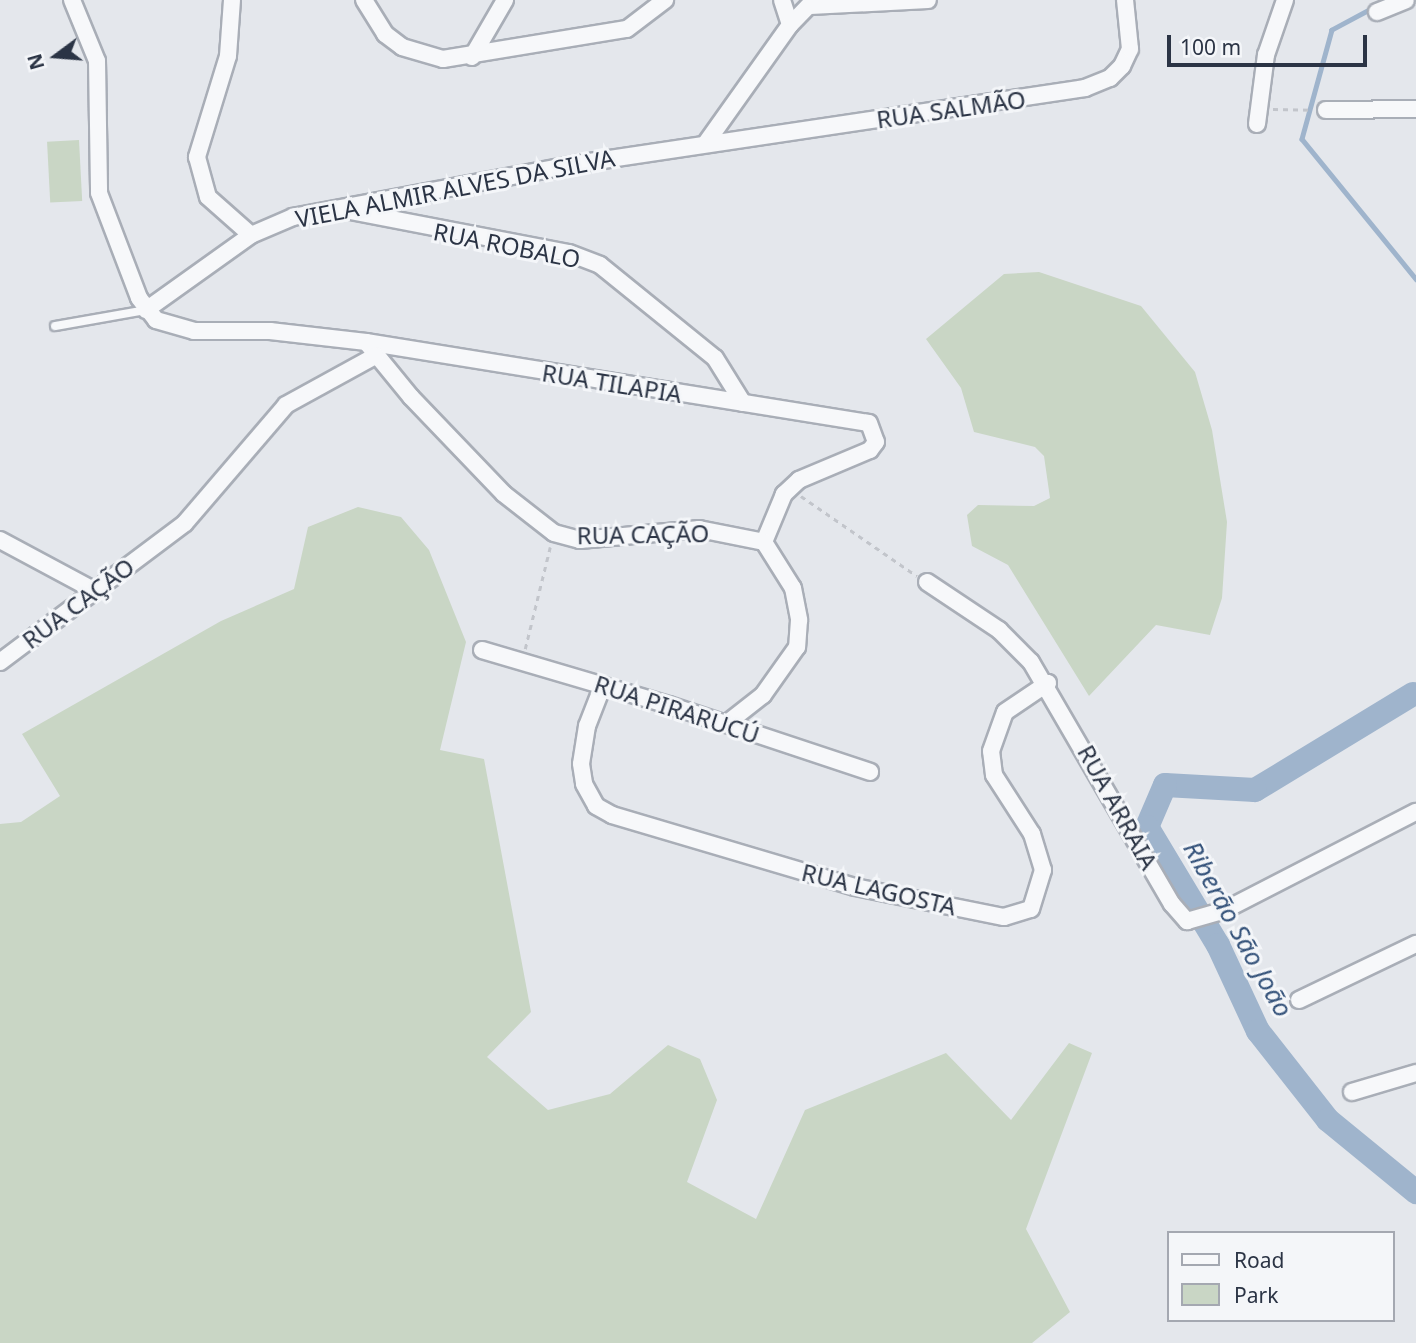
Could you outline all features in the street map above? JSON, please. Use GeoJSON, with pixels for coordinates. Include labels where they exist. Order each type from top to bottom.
{"type":"FeatureCollection","features":[{"type":"Feature","properties":{"kind":"street"},"geometry":{"type":"LineString","coordinates":[[72,0],[97,61],[99,193],[146,310]]}},
{"type":"Feature","properties":{"kind":"street"},"geometry":{"type":"LineString","coordinates":[[232,0],[228,56],[197,157],[208,197],[251,235]]}},
{"type":"Feature","properties":{"kind":"street"},"geometry":{"type":"LineString","coordinates":[[364,0],[385,34],[421,56],[472,57],[628,29],[665,0]]}},
{"type":"Feature","properties":{"kind":"street"},"geometry":{"type":"LineString","coordinates":[[472,57],[505,0]]}},
{"type":"Feature","properties":{"kind":"street"},"geometry":{"type":"LineString","coordinates":[[782,0],[790,24]]}},
{"type":"Feature","properties":{"kind":"street"},"geometry":{"type":"LineString","coordinates":[[706,143],[790,24],[812,3],[928,0]]}},
{"type":"Feature","properties":{"kind":"street","name":"RUA SALMÃO"},"geometry":{"type":"LineString","coordinates":[[706,143],[1085,88],[1110,78],[1122,66],[1129,49],[1125,0]]}},
{"type":"Feature","properties":{"kind":"street"},"geometry":{"type":"LineString","coordinates":[[1258,116],[1266,55],[1285,0]]}},
{"type":"Feature","properties":{"kind":"street"},"geometry":{"type":"LineString","coordinates":[[1377,12],[1406,0]]}},
{"type":"Feature","properties":{"kind":"street"},"geometry":{"type":"LineString","coordinates":[[1321,110],[1416,109]]}},
{"type":"Feature","properties":{"kind":"street","name":"VIELA ALMIR ALVES DA SILVA"},"geometry":{"type":"LineString","coordinates":[[146,310],[251,235],[293,217],[341,210],[500,177],[706,143]]}},
{"type":"Feature","properties":{"kind":"street","name":"RUA ROBALO"},"geometry":{"type":"LineString","coordinates":[[341,210],[569,253],[600,265],[715,358],[743,403]]}},
{"type":"Feature","properties":{"kind":"street","name":"RUA TILAPIA"},"geometry":{"type":"LineString","coordinates":[[146,310],[173,328],[270,331],[370,349],[859,419],[875,432],[876,442],[870,450],[821,467],[790,488]]}},
{"type":"Feature","properties":{"kind":"street","name":"RUA CAÇÃO"},"geometry":{"type":"LineString","coordinates":[[0,662],[204,505],[286,405],[370,349],[504,494],[554,533],[580,540],[699,529],[764,542]]}},
{"type":"Feature","properties":{"kind":"street"},"geometry":{"type":"LineString","coordinates":[[726,724],[763,695],[797,647],[799,620],[793,589],[764,542],[790,488]]}},
{"type":"Feature","properties":{"kind":"street"},"geometry":{"type":"LineString","coordinates":[[0,540],[95,591]]}},
{"type":"Feature","properties":{"kind":"street","name":"RUA ARRAIA"},"geometry":{"type":"LineString","coordinates":[[927,582],[999,630],[1048,683],[1172,904],[1187,921],[1196,921],[1225,911],[1416,812]]}},
{"type":"Feature","properties":{"kind":"street","name":"RUA PIRARUCÚ"},"geometry":{"type":"LineString","coordinates":[[482,650],[603,685],[870,772]]}},
{"type":"Feature","properties":{"kind":"street","name":"RUA LAGOSTA"},"geometry":{"type":"LineString","coordinates":[[603,685],[587,726],[581,764],[590,795],[612,815],[855,887],[1003,917],[1031,909],[1044,870],[1032,834],[993,775],[991,751],[1004,712],[1048,683]]}},
{"type":"Feature","properties":{"kind":"street"},"geometry":{"type":"LineString","coordinates":[[1299,1000],[1416,944]]}},
{"type":"Feature","properties":{"kind":"street"},"geometry":{"type":"LineString","coordinates":[[1352,1092],[1416,1073]]}},
{"type":"Feature","properties":{"kind":"lane"},"geometry":{"type":"LineString","coordinates":[[55,326],[146,310]]}},
{"type":"Feature","properties":{"kind":"path"},"geometry":{"type":"LineString","coordinates":[[1258,116],[1321,110]]}},
{"type":"Feature","properties":{"kind":"path"},"geometry":{"type":"LineString","coordinates":[[790,488],[927,582]]}},
{"type":"Feature","properties":{"kind":"path"},"geometry":{"type":"LineString","coordinates":[[521,661],[554,533]]}},
{"type":"Feature","properties":{"kind":"green space"},"geometry":{"type":"Polygon","coordinates":[[[79,140],[82,201],[50,203],[47,142],[79,140]]]}},
{"type":"Feature","properties":{"kind":"green space"},"geometry":{"type":"Polygon","coordinates":[[[1039,272],[1141,306],[1195,372],[1212,430],[1227,522],[1222,598],[1210,635],[1156,625],[1089,696],[1008,565],[972,546],[967,515],[978,505],[1034,506],[1050,498],[1044,456],[1035,447],[974,432],[961,388],[926,339],[1004,274],[1039,272]]]}},
{"type":"Feature","properties":{"kind":"green space"},"geometry":{"type":"Polygon","coordinates":[[[358,507],[401,517],[429,550],[466,642],[440,750],[484,759],[531,1012],[487,1057],[548,1110],[610,1094],[668,1045],[700,1059],[717,1100],[687,1182],[756,1219],[805,1110],[946,1053],[1011,1120],[1069,1043],[1092,1053],[1026,1229],[1070,1312],[1032,1343],[0,1343],[0,824],[21,822],[60,796],[22,734],[221,621],[294,589],[308,527],[358,507]]]}},
{"type":"Feature","properties":{"kind":"waterway"},"geometry":{"type":"LineString","coordinates":[[1375,7],[1332,30],[1302,139],[1416,279]]}},
{"type":"Feature","properties":{"kind":"waterway","name":"Riberão São João"},"geometry":{"type":"LineString","coordinates":[[1413,694],[1255,790],[1165,785],[1147,827],[1218,945],[1258,1031],[1328,1120],[1416,1192]]}}]}
